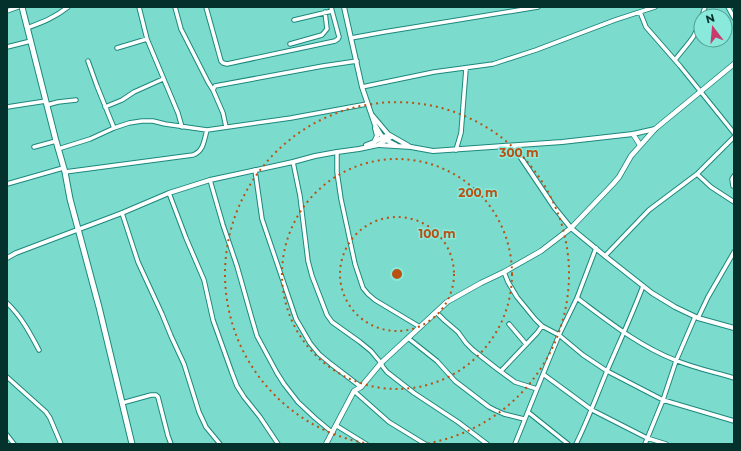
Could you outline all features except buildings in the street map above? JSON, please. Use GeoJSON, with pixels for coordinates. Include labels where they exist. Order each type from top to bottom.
{"type":"FeatureCollection","features":[{"type":"Feature","properties":{"kind":"main road"},"geometry":{"type":"LineString","coordinates":[[22,7],[64,170],[70,199],[99,307],[132,444]]}},
{"type":"Feature","properties":{"kind":"main road"},"geometry":{"type":"LineString","coordinates":[[326,444],[337,426],[354,391],[361,387],[381,363],[420,326],[447,302],[541,251],[571,228],[619,177],[631,156],[655,129],[734,64]]}},
{"type":"Feature","properties":{"kind":"main road"},"geometry":{"type":"LineString","coordinates":[[633,134],[640,145]]}},
{"type":"Feature","properties":{"kind":"street"},"geometry":{"type":"LineString","coordinates":[[7,11],[18,7]]}},
{"type":"Feature","properties":{"kind":"street"},"geometry":{"type":"LineString","coordinates":[[27,28],[46,21],[68,7]]}},
{"type":"Feature","properties":{"kind":"street"},"geometry":{"type":"LineString","coordinates":[[139,7],[147,39],[182,127]]}},
{"type":"Feature","properties":{"kind":"street"},"geometry":{"type":"LineString","coordinates":[[175,7],[181,29],[208,82],[214,90],[223,113],[226,127]]}},
{"type":"Feature","properties":{"kind":"street"},"geometry":{"type":"LineString","coordinates":[[206,7],[221,60],[223,63],[227,64],[335,41],[338,39],[331,9],[294,20]]}},
{"type":"Feature","properties":{"kind":"street"},"geometry":{"type":"LineString","coordinates":[[344,7],[362,87],[375,125],[377,136],[376,144]]}},
{"type":"Feature","properties":{"kind":"street"},"geometry":{"type":"LineString","coordinates":[[351,38],[538,7]]}},
{"type":"Feature","properties":{"kind":"street"},"geometry":{"type":"LineString","coordinates":[[362,87],[434,72],[466,69],[493,64],[608,22],[655,7]]}},
{"type":"Feature","properties":{"kind":"street"},"geometry":{"type":"LineString","coordinates":[[728,7],[734,18]]}},
{"type":"Feature","properties":{"kind":"street"},"geometry":{"type":"LineString","coordinates":[[290,44],[322,35],[327,29],[325,12]]}},
{"type":"Feature","properties":{"kind":"street"},"geometry":{"type":"LineString","coordinates":[[640,12],[646,27],[675,60],[734,133]]}},
{"type":"Feature","properties":{"kind":"street"},"geometry":{"type":"LineString","coordinates":[[675,60],[693,38]]}},
{"type":"Feature","properties":{"kind":"street"},"geometry":{"type":"LineString","coordinates":[[117,48],[147,39]]}},
{"type":"Feature","properties":{"kind":"street"},"geometry":{"type":"LineString","coordinates":[[7,47],[31,41]]}},
{"type":"Feature","properties":{"kind":"street"},"geometry":{"type":"LineString","coordinates":[[88,61],[96,86],[114,128]]}},
{"type":"Feature","properties":{"kind":"street"},"geometry":{"type":"LineString","coordinates":[[214,90],[214,87],[217,85],[357,61]]}},
{"type":"Feature","properties":{"kind":"street"},"geometry":{"type":"LineString","coordinates":[[456,150],[461,133],[466,69]]}},
{"type":"Feature","properties":{"kind":"street"},"geometry":{"type":"LineString","coordinates":[[105,107],[163,79]]}},
{"type":"Feature","properties":{"kind":"street"},"geometry":{"type":"LineString","coordinates":[[7,107],[76,100]]}},
{"type":"Feature","properties":{"kind":"street"},"geometry":{"type":"LineString","coordinates":[[58,148],[90,139],[129,123],[142,121],[153,121],[207,130],[291,118],[368,104]]}},
{"type":"Feature","properties":{"kind":"street"},"geometry":{"type":"LineString","coordinates":[[370,111],[387,137],[411,147],[433,151],[513,146],[633,134],[655,129]]}},
{"type":"Feature","properties":{"kind":"street"},"geometry":{"type":"LineString","coordinates":[[375,125],[395,144],[402,146]]}},
{"type":"Feature","properties":{"kind":"street"},"geometry":{"type":"LineString","coordinates":[[7,184],[64,170],[193,155],[198,153],[203,147],[207,130]]}},
{"type":"Feature","properties":{"kind":"street"},"geometry":{"type":"LineString","coordinates":[[376,144],[387,137]]}},
{"type":"Feature","properties":{"kind":"street"},"geometry":{"type":"LineString","coordinates":[[605,256],[649,210],[697,174],[734,137]]}},
{"type":"Feature","properties":{"kind":"street"},"geometry":{"type":"LineString","coordinates":[[34,147],[56,141]]}},
{"type":"Feature","properties":{"kind":"street"},"geometry":{"type":"LineString","coordinates":[[7,258],[27,248],[122,213],[169,193],[210,180],[337,152],[360,149],[366,145],[376,144],[411,147]]}},
{"type":"Feature","properties":{"kind":"street"},"geometry":{"type":"LineString","coordinates":[[513,146],[554,207],[571,228],[662,300],[696,317],[734,328]]}},
{"type":"Feature","properties":{"kind":"street"},"geometry":{"type":"LineString","coordinates":[[337,152],[337,172],[343,206],[355,264],[363,288],[375,300],[420,326]]}},
{"type":"Feature","properties":{"kind":"street"},"geometry":{"type":"LineString","coordinates":[[293,162],[300,196],[308,261],[323,306],[332,322],[371,351],[387,372],[414,393],[458,422],[487,444]]}},
{"type":"Feature","properties":{"kind":"street"},"geometry":{"type":"LineString","coordinates":[[255,170],[262,219],[296,319],[310,343],[319,354],[361,387]]}},
{"type":"Feature","properties":{"kind":"street"},"geometry":{"type":"LineString","coordinates":[[697,174],[711,187],[734,202]]}},
{"type":"Feature","properties":{"kind":"street"},"geometry":{"type":"LineString","coordinates":[[733,186],[732,179],[734,176]]}},
{"type":"Feature","properties":{"kind":"street"},"geometry":{"type":"LineString","coordinates":[[210,180],[257,336],[277,373],[298,402],[333,433]]}},
{"type":"Feature","properties":{"kind":"street"},"geometry":{"type":"LineString","coordinates":[[169,193],[204,280],[213,320],[237,386],[278,444]]}},
{"type":"Feature","properties":{"kind":"street"},"geometry":{"type":"LineString","coordinates":[[122,213],[138,262],[184,364],[199,412],[206,427],[220,444]]}},
{"type":"Feature","properties":{"kind":"street"},"geometry":{"type":"LineString","coordinates":[[515,444],[536,389],[559,335],[577,298],[596,248]]}},
{"type":"Feature","properties":{"kind":"street"},"geometry":{"type":"LineString","coordinates":[[646,444],[676,361],[696,317],[734,252]]}},
{"type":"Feature","properties":{"kind":"street"},"geometry":{"type":"LineString","coordinates":[[504,272],[517,297],[542,326],[559,335],[583,355],[607,371],[663,400],[734,421]]}},
{"type":"Feature","properties":{"kind":"street"},"geometry":{"type":"LineString","coordinates":[[576,444],[592,410],[643,286]]}},
{"type":"Feature","properties":{"kind":"street"},"geometry":{"type":"LineString","coordinates":[[577,298],[624,333],[676,361],[734,378]]}},
{"type":"Feature","properties":{"kind":"street"},"geometry":{"type":"LineString","coordinates":[[7,303],[18,315],[38,350]]}},
{"type":"Feature","properties":{"kind":"street"},"geometry":{"type":"LineString","coordinates":[[436,312],[458,332],[473,350],[496,368],[515,382],[536,389]]}},
{"type":"Feature","properties":{"kind":"street"},"geometry":{"type":"LineString","coordinates":[[509,324],[526,344]]}},
{"type":"Feature","properties":{"kind":"street"},"geometry":{"type":"LineString","coordinates":[[501,371],[542,326]]}},
{"type":"Feature","properties":{"kind":"street"},"geometry":{"type":"LineString","coordinates":[[408,338],[437,361],[454,381],[489,407],[504,414],[524,419]]}},
{"type":"Feature","properties":{"kind":"street"},"geometry":{"type":"LineString","coordinates":[[543,374],[592,410],[648,438],[666,444]]}},
{"type":"Feature","properties":{"kind":"street"},"geometry":{"type":"LineString","coordinates":[[7,377],[46,412],[61,444]]}},
{"type":"Feature","properties":{"kind":"street"},"geometry":{"type":"LineString","coordinates":[[354,391],[389,422],[425,444]]}},
{"type":"Feature","properties":{"kind":"street"},"geometry":{"type":"LineString","coordinates":[[122,403],[156,395],[158,397],[171,444]]}},
{"type":"Feature","properties":{"kind":"street"},"geometry":{"type":"LineString","coordinates":[[528,412],[568,444]]}},
{"type":"Feature","properties":{"kind":"street"},"geometry":{"type":"LineString","coordinates":[[337,426],[366,444]]}},
{"type":"Feature","properties":{"kind":"street"},"geometry":{"type":"LineString","coordinates":[[7,436],[14,444]]}}]}
